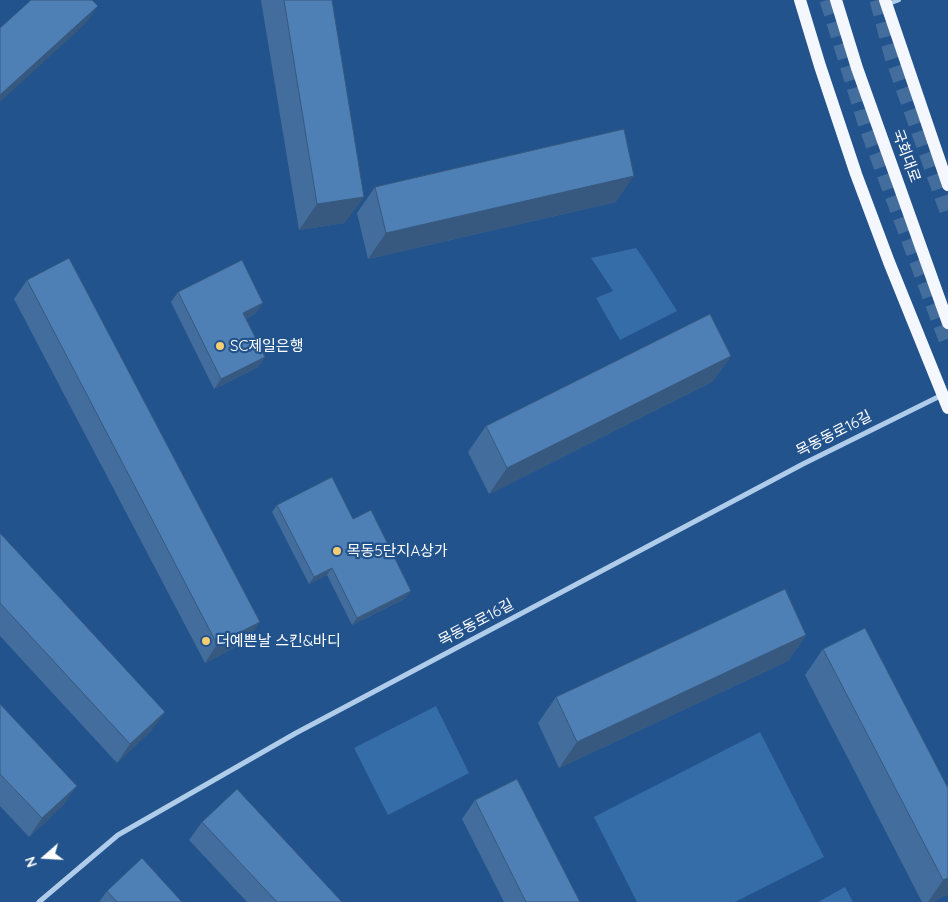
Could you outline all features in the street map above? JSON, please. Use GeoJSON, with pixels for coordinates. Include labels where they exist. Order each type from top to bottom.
{"type":"FeatureCollection","features":[{"type":"Feature","properties":{"kind":"main road"},"geometry":{"type":"LineString","coordinates":[[800,0],[856,174],[948,408]]}},
{"type":"Feature","properties":{"kind":"main road","name":"국회대로"},"geometry":{"type":"LineString","coordinates":[[836,0],[857,68],[948,323]]}},
{"type":"Feature","properties":{"kind":"main road","name":"국회대로"},"geometry":{"type":"LineString","coordinates":[[885,2],[948,185]]}},
{"type":"Feature","properties":{"kind":"street","name":"목동동로16길"},"geometry":{"type":"LineString","coordinates":[[39,902],[118,835],[296,733],[794,468],[942,395]]}},
{"type":"Feature","properties":{"kind":"lane"},"geometry":{"type":"LineString","coordinates":[[885,2],[899,0]]}},
{"type":"Feature","properties":{"kind":"shaded area"},"geometry":{"type":"Polygon","coordinates":[[[636,248],[677,311],[620,340],[596,298],[613,291],[591,258],[636,248]]]}},
{"type":"Feature","properties":{"kind":"shaded area"},"geometry":{"type":"Polygon","coordinates":[[[436,706],[469,773],[388,815],[354,748],[436,706]]]}},
{"type":"Feature","properties":{"kind":"shaded area"},"geometry":{"type":"Polygon","coordinates":[[[760,732],[824,857],[735,902],[637,902],[594,817],[760,732]]]}},
{"type":"Feature","properties":{"kind":"shaded area"},"geometry":{"type":"Polygon","coordinates":[[[845,887],[853,902],[818,902],[845,887]]]}},
{"type":"Feature","properties":{"kind":"building"},"geometry":{"type":"Polygon","coordinates":[[[31,0],[92,0],[98,6],[0,95],[0,28],[31,0]]]}},
{"type":"Feature","properties":{"kind":"building"},"geometry":{"type":"Polygon","coordinates":[[[284,0],[332,0],[364,197],[317,204],[284,0]]]}},
{"type":"Feature","properties":{"kind":"building"},"geometry":{"type":"Polygon","coordinates":[[[624,129],[634,176],[386,233],[375,187],[624,129]]]}},
{"type":"Feature","properties":{"kind":"building"},"geometry":{"type":"Polygon","coordinates":[[[69,258],[260,622],[217,644],[27,280],[69,258]]]}},
{"type":"Feature","properties":{"kind":"building","name":"SC제일은행"},"geometry":{"type":"Polygon","coordinates":[[[242,260],[263,303],[243,313],[265,357],[221,379],[178,292],[242,260]]]}},
{"type":"Feature","properties":{"kind":"building"},"geometry":{"type":"Polygon","coordinates":[[[710,314],[731,356],[507,468],[486,426],[710,314]]]}},
{"type":"Feature","properties":{"kind":"building","name":"목동5단지A상가"},"geometry":{"type":"Polygon","coordinates":[[[332,477],[353,519],[371,510],[411,591],[357,618],[332,568],[314,577],[277,505],[332,477]]]}},
{"type":"Feature","properties":{"kind":"building"},"geometry":{"type":"Polygon","coordinates":[[[0,533],[165,712],[130,744],[0,603],[0,533]]]}},
{"type":"Feature","properties":{"kind":"building"},"geometry":{"type":"Polygon","coordinates":[[[785,589],[806,635],[577,742],[556,697],[785,589]]]}},
{"type":"Feature","properties":{"kind":"building"},"geometry":{"type":"Polygon","coordinates":[[[865,628],[948,788],[948,878],[943,880],[823,649],[865,628]]]}},
{"type":"Feature","properties":{"kind":"building"},"geometry":{"type":"Polygon","coordinates":[[[0,704],[77,786],[42,818],[0,774],[0,704]]]}},
{"type":"Feature","properties":{"kind":"building"},"geometry":{"type":"Polygon","coordinates":[[[517,779],[580,902],[526,902],[475,800],[517,779]]]}},
{"type":"Feature","properties":{"kind":"building"},"geometry":{"type":"Polygon","coordinates":[[[237,789],[342,902],[277,902],[202,822],[237,789]]]}},
{"type":"Feature","properties":{"kind":"building"},"geometry":{"type":"Polygon","coordinates":[[[142,858],[182,902],[117,902],[107,891],[142,858]]]}},
{"type":"Feature","properties":{"kind":"tunnel"},"geometry":{"type":"LineString","coordinates":[[827,0],[866,126],[948,345]]}},
{"type":"Feature","properties":{"kind":"tunnel"},"geometry":{"type":"LineString","coordinates":[[877,0],[892,57],[948,214]]}},
{"type":"Feature","properties":{"kind":"place","name":"SC제일은행"},"geometry":{"type":"Point","coordinates":[220,346]}},
{"type":"Feature","properties":{"kind":"place","name":"목동5단지A상가"},"geometry":{"type":"Point","coordinates":[337,551]}},
{"type":"Feature","properties":{"kind":"place","name":"더예쁜날 스킨&바디"},"geometry":{"type":"Point","coordinates":[206,641]}}]}
